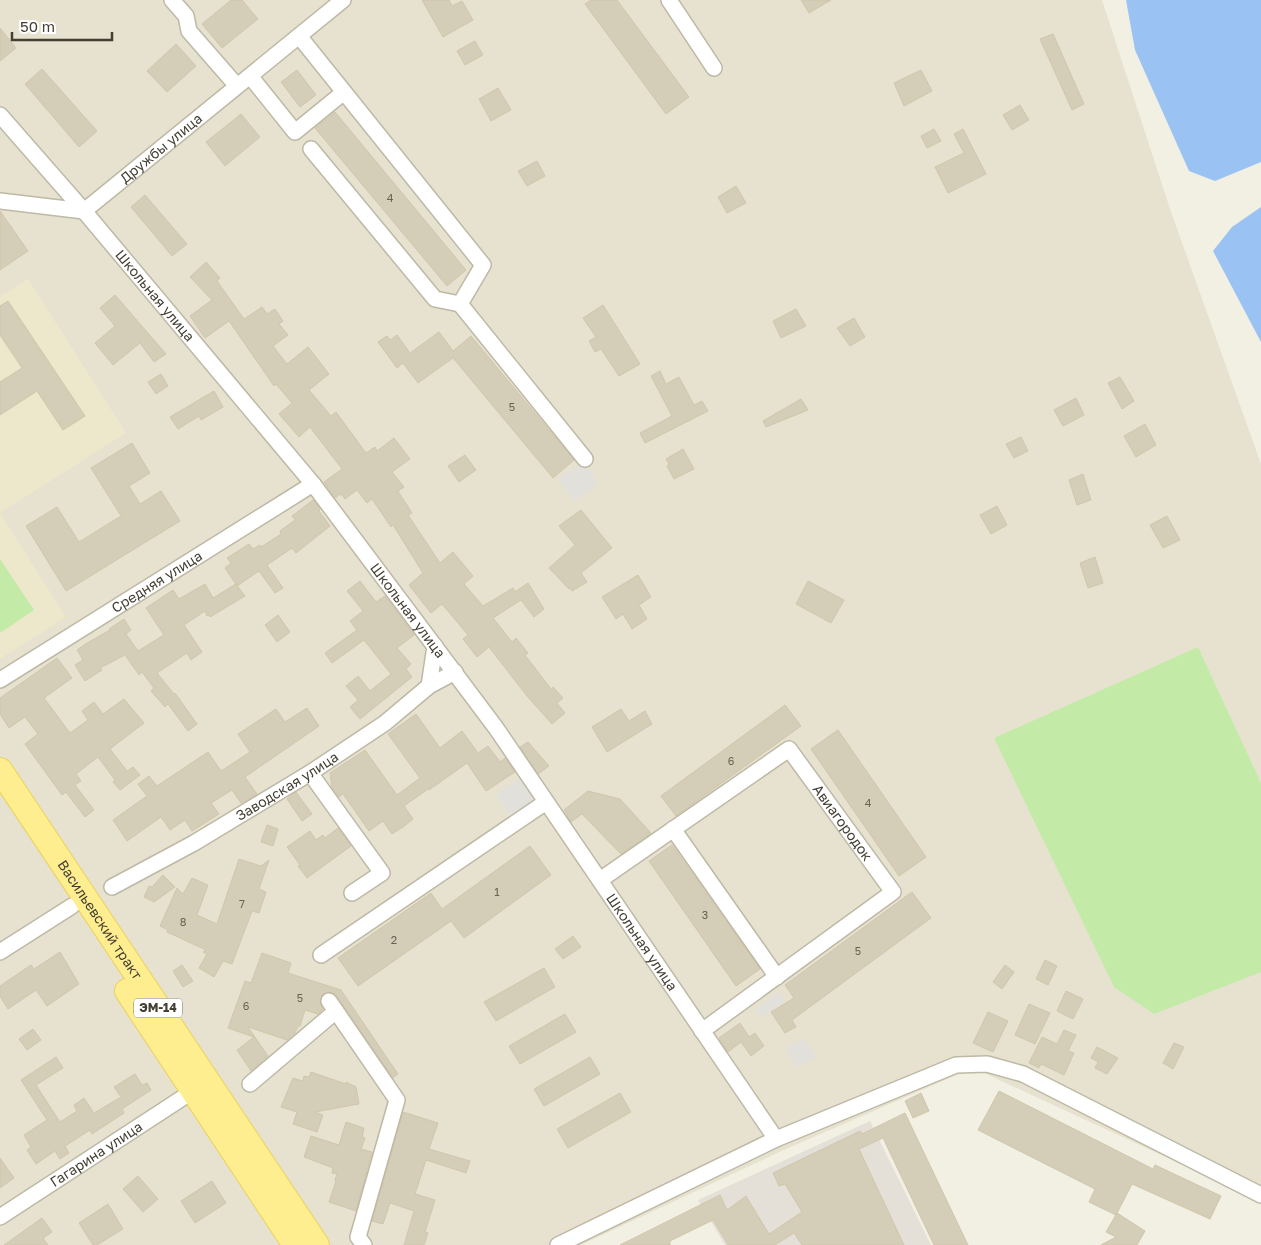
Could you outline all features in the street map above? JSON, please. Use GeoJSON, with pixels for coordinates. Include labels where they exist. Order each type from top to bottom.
{"type":"FeatureCollection","features":[{"type":"Feature","properties":{"kind":"main road","name":"Васильевский тракт"},"geometry":{"type":"LineString","coordinates":[[0,770],[317,1245]]}},
{"type":"Feature","properties":{"kind":"main road","name":"Васильевский тракт"},"geometry":{"type":"LineString","coordinates":[[0,798],[296,1245]]}},
{"type":"Feature","properties":{"kind":"street"},"geometry":{"type":"LineString","coordinates":[[172,0],[186,16],[189,31],[237,86]]}},
{"type":"Feature","properties":{"kind":"street","name":"Дружбы улица"},"geometry":{"type":"LineString","coordinates":[[84,211],[343,0]]}},
{"type":"Feature","properties":{"kind":"street"},"geometry":{"type":"LineString","coordinates":[[669,0],[714,68]]}},
{"type":"Feature","properties":{"kind":"street"},"geometry":{"type":"LineString","coordinates":[[299,36],[483,265],[460,304]]}},
{"type":"Feature","properties":{"kind":"street"},"geometry":{"type":"LineString","coordinates":[[250,76],[295,132],[344,92]]}},
{"type":"Feature","properties":{"kind":"street","name":"Школьная улица"},"geometry":{"type":"LineString","coordinates":[[0,115],[84,211],[313,484],[496,728],[776,1139]]}},
{"type":"Feature","properties":{"kind":"street"},"geometry":{"type":"LineString","coordinates":[[311,149],[435,299],[460,304],[585,459]]}},
{"type":"Feature","properties":{"kind":"street"},"geometry":{"type":"LineString","coordinates":[[0,201],[84,211]]}},
{"type":"Feature","properties":{"kind":"street","name":"Средняя улица"},"geometry":{"type":"LineString","coordinates":[[0,680],[313,484]]}},
{"type":"Feature","properties":{"kind":"street"},"geometry":{"type":"LineString","coordinates":[[428,686],[435,646]]}},
{"type":"Feature","properties":{"kind":"street","name":"Заводская улица"},"geometry":{"type":"LineString","coordinates":[[112,887],[194,843],[310,773],[385,723],[428,686],[455,672]]}},
{"type":"Feature","properties":{"kind":"street","name":"Авиагородок"},"geometry":{"type":"LineString","coordinates":[[600,880],[789,749],[893,892],[702,1030]]}},
{"type":"Feature","properties":{"kind":"street"},"geometry":{"type":"LineString","coordinates":[[310,773],[382,873],[352,893]]}},
{"type":"Feature","properties":{"kind":"street"},"geometry":{"type":"LineString","coordinates":[[321,955],[546,802]]}},
{"type":"Feature","properties":{"kind":"street"},"geometry":{"type":"LineString","coordinates":[[673,829],[777,977]]}},
{"type":"Feature","properties":{"kind":"street"},"geometry":{"type":"LineString","coordinates":[[0,952],[72,906]]}},
{"type":"Feature","properties":{"kind":"street"},"geometry":{"type":"LineString","coordinates":[[250,1084],[333,1006],[397,1100],[358,1237],[364,1245]]}},
{"type":"Feature","properties":{"kind":"street"},"geometry":{"type":"LineString","coordinates":[[558,1245],[776,1139],[956,1065],[987,1064],[1023,1074],[1261,1195]]}},
{"type":"Feature","properties":{"kind":"street","name":"Гагарина улица"},"geometry":{"type":"LineString","coordinates":[[0,1216],[193,1091]]}},
{"type":"Feature","properties":{"kind":"shaded area"},"geometry":{"type":"Polygon","coordinates":[[[0,0],[1102,0],[1170,209],[1261,464],[1261,1201],[973,1068],[786,1149],[581,1245],[0,1245],[0,0]]]}},
{"type":"Feature","properties":{"kind":"shaded area"},"geometry":{"type":"Polygon","coordinates":[[[28,279],[126,433],[0,513],[0,297],[28,279]]]}},
{"type":"Feature","properties":{"kind":"shaded area"},"geometry":{"type":"Polygon","coordinates":[[[584,461],[595,476],[592,479],[597,486],[574,501],[558,479],[584,461]]]}},
{"type":"Feature","properties":{"kind":"shaded area"},"geometry":{"type":"Polygon","coordinates":[[[0,513],[66,617],[0,659],[0,513]]]}},
{"type":"Feature","properties":{"kind":"shaded area"},"geometry":{"type":"Polygon","coordinates":[[[519,779],[535,802],[511,817],[496,795],[519,779]]]}},
{"type":"Feature","properties":{"kind":"shaded area"},"geometry":{"type":"Polygon","coordinates":[[[779,992],[785,1001],[762,1017],[756,1009],[779,992]]]}},
{"type":"Feature","properties":{"kind":"shaded area"},"geometry":{"type":"Polygon","coordinates":[[[804,1038],[816,1057],[798,1068],[786,1049],[804,1038]]]}},
{"type":"Feature","properties":{"kind":"shaded area"},"geometry":{"type":"Polygon","coordinates":[[[870,1121],[931,1245],[725,1245],[698,1200],[870,1121]]]}},
{"type":"Feature","properties":{"kind":"green space"},"geometry":{"type":"Polygon","coordinates":[[[0,559],[34,610],[0,633],[0,559]]]}},
{"type":"Feature","properties":{"kind":"green space"},"geometry":{"type":"Polygon","coordinates":[[[1198,647],[1261,783],[1261,972],[1154,1014],[1114,987],[994,738],[1198,647]]]}},
{"type":"Feature","properties":{"kind":"water"},"geometry":{"type":"Polygon","coordinates":[[[1126,0],[1261,0],[1261,162],[1215,181],[1189,171],[1135,50],[1126,0]]]}},
{"type":"Feature","properties":{"kind":"water"},"geometry":{"type":"Polygon","coordinates":[[[1261,207],[1261,342],[1213,251],[1232,227],[1261,207]]]}},
{"type":"Feature","properties":{"kind":"building"},"geometry":{"type":"Polygon","coordinates":[[[231,0],[242,0],[258,19],[222,48],[202,24],[231,0]]]}},
{"type":"Feature","properties":{"kind":"building"},"geometry":{"type":"Polygon","coordinates":[[[422,0],[449,0],[452,6],[462,1],[473,20],[443,37],[422,0]]]}},
{"type":"Feature","properties":{"kind":"building"},"geometry":{"type":"Polygon","coordinates":[[[591,0],[617,0],[689,97],[666,114],[585,4],[591,0]]]}},
{"type":"Feature","properties":{"kind":"building"},"geometry":{"type":"Polygon","coordinates":[[[801,0],[831,0],[809,13],[801,0]]]}},
{"type":"Feature","properties":{"kind":"building"},"geometry":{"type":"Polygon","coordinates":[[[0,28],[16,48],[0,61],[0,28]]]}},
{"type":"Feature","properties":{"kind":"building"},"geometry":{"type":"Polygon","coordinates":[[[1053,34],[1084,104],[1072,110],[1040,39],[1053,34]]]}},
{"type":"Feature","properties":{"kind":"building"},"geometry":{"type":"Polygon","coordinates":[[[475,41],[483,55],[465,65],[457,51],[475,41]]]}},
{"type":"Feature","properties":{"kind":"building"},"geometry":{"type":"Polygon","coordinates":[[[176,44],[196,66],[167,92],[147,71],[176,44]]]}},
{"type":"Feature","properties":{"kind":"building"},"geometry":{"type":"Polygon","coordinates":[[[42,69],[97,131],[79,147],[25,84],[42,69]]]}},
{"type":"Feature","properties":{"kind":"building"},"geometry":{"type":"Polygon","coordinates":[[[297,70],[316,95],[300,107],[281,82],[297,70]]]}},
{"type":"Feature","properties":{"kind":"building"},"geometry":{"type":"Polygon","coordinates":[[[921,70],[932,91],[904,106],[894,83],[921,70]]]}},
{"type":"Feature","properties":{"kind":"building"},"geometry":{"type":"Polygon","coordinates":[[[498,88],[511,110],[491,121],[479,99],[498,88]]]}},
{"type":"Feature","properties":{"kind":"building"},"geometry":{"type":"Polygon","coordinates":[[[1020,105],[1029,120],[1012,130],[1003,115],[1020,105]]]}},
{"type":"Feature","properties":{"kind":"building"},"geometry":{"type":"Polygon","coordinates":[[[335,112],[466,270],[447,286],[315,128],[335,112]]]}},
{"type":"Feature","properties":{"kind":"building"},"geometry":{"type":"Polygon","coordinates":[[[241,114],[260,137],[225,166],[206,142],[241,114]]]}},
{"type":"Feature","properties":{"kind":"building"},"geometry":{"type":"Polygon","coordinates":[[[934,129],[941,141],[927,148],[921,136],[934,129]]]}},
{"type":"Feature","properties":{"kind":"building"},"geometry":{"type":"Polygon","coordinates":[[[963,129],[986,174],[948,193],[935,167],[964,153],[954,134],[963,129]]]}},
{"type":"Feature","properties":{"kind":"building"},"geometry":{"type":"Polygon","coordinates":[[[537,161],[545,176],[527,186],[518,171],[537,161]]]}},
{"type":"Feature","properties":{"kind":"building"},"geometry":{"type":"Polygon","coordinates":[[[736,186],[746,203],[727,213],[718,197],[736,186]]]}},
{"type":"Feature","properties":{"kind":"building"},"geometry":{"type":"Polygon","coordinates":[[[145,195],[187,244],[172,256],[131,207],[145,195]]]}},
{"type":"Feature","properties":{"kind":"building"},"geometry":{"type":"Polygon","coordinates":[[[0,211],[28,251],[0,270],[0,211]]]}},
{"type":"Feature","properties":{"kind":"building"},"geometry":{"type":"Polygon","coordinates":[[[206,262],[220,278],[217,281],[244,319],[262,307],[267,314],[275,309],[283,321],[279,324],[288,335],[273,346],[287,364],[308,347],[329,374],[309,390],[331,416],[336,412],[366,453],[375,447],[377,451],[394,438],[410,459],[392,472],[404,487],[398,491],[412,513],[408,515],[440,563],[453,552],[473,576],[464,584],[483,606],[513,588],[515,592],[528,583],[544,609],[534,617],[521,600],[493,618],[512,642],[516,638],[528,653],[525,655],[551,689],[553,687],[563,698],[557,703],[565,713],[552,724],[527,696],[489,647],[477,657],[463,639],[468,635],[442,604],[431,613],[409,585],[423,573],[393,525],[391,527],[372,499],[367,503],[357,490],[345,499],[341,494],[335,498],[324,482],[342,469],[310,427],[299,437],[279,414],[292,403],[276,384],[274,386],[229,321],[205,338],[190,316],[212,300],[190,277],[206,262]]]}},
{"type":"Feature","properties":{"kind":"building"},"geometry":{"type":"Polygon","coordinates":[[[115,295],[166,354],[154,362],[140,343],[113,365],[95,343],[115,326],[100,308],[115,295]]]}},
{"type":"Feature","properties":{"kind":"building"},"geometry":{"type":"Polygon","coordinates":[[[8,301],[85,416],[63,430],[37,391],[0,415],[0,382],[22,368],[0,335],[0,306],[8,301]]]}},
{"type":"Feature","properties":{"kind":"building"},"geometry":{"type":"Polygon","coordinates":[[[603,305],[640,364],[619,376],[601,349],[595,352],[589,341],[596,337],[583,318],[603,305]]]}},
{"type":"Feature","properties":{"kind":"building"},"geometry":{"type":"Polygon","coordinates":[[[796,309],[806,326],[781,338],[773,321],[796,309]]]}},
{"type":"Feature","properties":{"kind":"building"},"geometry":{"type":"Polygon","coordinates":[[[854,318],[865,337],[850,346],[837,328],[854,318]]]}},
{"type":"Feature","properties":{"kind":"building"},"geometry":{"type":"Polygon","coordinates":[[[439,332],[453,351],[471,336],[574,460],[553,478],[453,358],[418,383],[403,363],[397,368],[378,342],[387,336],[390,340],[397,335],[410,353],[439,332]]]}},
{"type":"Feature","properties":{"kind":"building"},"geometry":{"type":"Polygon","coordinates":[[[660,371],[666,384],[679,377],[694,405],[702,401],[708,411],[645,443],[640,433],[672,416],[651,376],[660,371]]]}},
{"type":"Feature","properties":{"kind":"building"},"geometry":{"type":"Polygon","coordinates":[[[161,374],[168,386],[156,394],[148,382],[161,374]]]}},
{"type":"Feature","properties":{"kind":"building"},"geometry":{"type":"Polygon","coordinates":[[[1120,377],[1134,401],[1122,409],[1108,383],[1120,377]]]}},
{"type":"Feature","properties":{"kind":"building"},"geometry":{"type":"Polygon","coordinates":[[[214,391],[223,407],[201,420],[199,416],[178,429],[170,417],[214,391]]]}},
{"type":"Feature","properties":{"kind":"building"},"geometry":{"type":"Polygon","coordinates":[[[1076,398],[1084,415],[1063,426],[1054,410],[1076,398]]]}},
{"type":"Feature","properties":{"kind":"building"},"geometry":{"type":"Polygon","coordinates":[[[801,399],[808,410],[766,427],[763,421],[801,399]]]}},
{"type":"Feature","properties":{"kind":"building"},"geometry":{"type":"Polygon","coordinates":[[[1145,424],[1156,445],[1136,457],[1124,436],[1145,424]]]}},
{"type":"Feature","properties":{"kind":"building"},"geometry":{"type":"Polygon","coordinates":[[[1021,437],[1028,451],[1014,458],[1006,444],[1021,437]]]}},
{"type":"Feature","properties":{"kind":"building"},"geometry":{"type":"Polygon","coordinates":[[[132,443],[150,473],[129,486],[140,504],[161,491],[180,521],[66,591],[26,526],[57,507],[79,542],[121,516],[91,468],[132,443]]]}},
{"type":"Feature","properties":{"kind":"building"},"geometry":{"type":"Polygon","coordinates":[[[683,449],[694,469],[674,479],[667,466],[669,464],[666,459],[683,449]]]}},
{"type":"Feature","properties":{"kind":"building"},"geometry":{"type":"Polygon","coordinates":[[[465,455],[476,470],[459,482],[448,466],[465,455]]]}},
{"type":"Feature","properties":{"kind":"building"},"geometry":{"type":"Polygon","coordinates":[[[1083,474],[1091,500],[1077,505],[1069,480],[1083,474]]]}},
{"type":"Feature","properties":{"kind":"building"},"geometry":{"type":"Polygon","coordinates":[[[313,500],[330,526],[296,553],[292,548],[267,565],[283,588],[275,593],[259,571],[237,586],[225,568],[231,563],[227,558],[249,544],[253,549],[260,545],[261,547],[281,534],[280,531],[295,520],[292,516],[313,500]]]}},
{"type":"Feature","properties":{"kind":"building"},"geometry":{"type":"Polygon","coordinates":[[[997,506],[1007,525],[991,534],[980,515],[997,506]]]}},
{"type":"Feature","properties":{"kind":"building"},"geometry":{"type":"Polygon","coordinates":[[[581,510],[612,548],[581,573],[587,582],[572,591],[549,568],[575,545],[559,526],[581,510]]]}},
{"type":"Feature","properties":{"kind":"building"},"geometry":{"type":"Polygon","coordinates":[[[1167,516],[1180,540],[1163,548],[1150,525],[1167,516]]]}},
{"type":"Feature","properties":{"kind":"building"},"geometry":{"type":"Polygon","coordinates":[[[1095,557],[1103,583],[1088,588],[1080,563],[1095,557]]]}},
{"type":"Feature","properties":{"kind":"building"},"geometry":{"type":"Polygon","coordinates":[[[638,575],[651,597],[639,605],[647,619],[632,629],[623,614],[616,619],[602,597],[638,575]]]}},
{"type":"Feature","properties":{"kind":"building"},"geometry":{"type":"Polygon","coordinates":[[[360,581],[376,602],[385,596],[414,635],[397,648],[411,664],[406,669],[412,677],[360,719],[350,707],[358,700],[346,686],[358,676],[370,691],[391,674],[364,640],[332,663],[325,653],[357,630],[350,621],[363,611],[347,591],[360,581]]]}},
{"type":"Feature","properties":{"kind":"building"},"geometry":{"type":"Polygon","coordinates":[[[808,581],[844,600],[831,623],[796,604],[808,581]]]}},
{"type":"Feature","properties":{"kind":"building"},"geometry":{"type":"Polygon","coordinates":[[[205,584],[213,598],[236,584],[245,596],[210,617],[209,615],[207,616],[205,611],[184,625],[202,652],[191,660],[187,653],[157,673],[175,693],[197,724],[188,731],[168,704],[165,707],[151,691],[154,688],[142,672],[139,675],[125,655],[100,668],[102,670],[85,681],[75,665],[83,660],[77,650],[124,619],[131,630],[126,634],[138,651],[164,635],[146,608],[173,590],[179,599],[205,584]]]}},
{"type":"Feature","properties":{"kind":"building"},"geometry":{"type":"Polygon","coordinates":[[[278,615],[290,632],[277,642],[265,625],[278,615]]]}},
{"type":"Feature","properties":{"kind":"building"},"geometry":{"type":"Polygon","coordinates":[[[57,658],[72,678],[44,698],[70,733],[88,720],[82,711],[94,702],[103,714],[124,699],[144,723],[110,749],[127,771],[133,767],[140,775],[120,790],[98,757],[76,774],[81,781],[75,785],[94,810],[85,817],[66,792],[62,795],[25,744],[38,734],[25,717],[9,728],[0,714],[0,698],[57,658]]]}},
{"type":"Feature","properties":{"kind":"building"},"geometry":{"type":"Polygon","coordinates":[[[785,705],[801,726],[676,816],[661,796],[785,705]]]}},
{"type":"Feature","properties":{"kind":"building"},"geometry":{"type":"Polygon","coordinates":[[[307,708],[319,726],[245,777],[257,794],[241,803],[232,790],[211,803],[219,814],[192,831],[185,820],[170,830],[161,817],[127,841],[113,820],[147,796],[138,784],[149,776],[157,786],[208,752],[221,771],[250,752],[238,734],[276,709],[285,722],[307,708]]]}},
{"type":"Feature","properties":{"kind":"building"},"geometry":{"type":"Polygon","coordinates":[[[621,709],[629,721],[645,711],[652,724],[607,752],[592,727],[621,709]]]}},
{"type":"Feature","properties":{"kind":"building"},"geometry":{"type":"Polygon","coordinates":[[[416,714],[440,748],[462,731],[478,753],[488,746],[500,762],[505,758],[515,772],[486,791],[467,763],[404,806],[413,819],[403,827],[392,834],[383,821],[369,831],[343,794],[339,797],[332,787],[330,773],[365,750],[397,795],[420,778],[388,734],[416,714]]]}},
{"type":"Feature","properties":{"kind":"building"},"geometry":{"type":"Polygon","coordinates":[[[838,730],[926,857],[899,876],[811,749],[838,730]]]}},
{"type":"Feature","properties":{"kind":"building"},"geometry":{"type":"Polygon","coordinates":[[[528,742],[549,766],[538,774],[520,747],[528,742]]]}},
{"type":"Feature","properties":{"kind":"building"},"geometry":{"type":"Polygon","coordinates":[[[588,791],[620,799],[651,833],[621,854],[582,814],[571,822],[564,810],[588,791]]]}},
{"type":"Feature","properties":{"kind":"building"},"geometry":{"type":"Polygon","coordinates":[[[296,792],[312,814],[302,821],[287,799],[296,792]]]}},
{"type":"Feature","properties":{"kind":"building"},"geometry":{"type":"Polygon","coordinates":[[[267,825],[278,829],[273,846],[261,842],[267,825]]]}},
{"type":"Feature","properties":{"kind":"building"},"geometry":{"type":"Polygon","coordinates":[[[338,828],[351,846],[307,878],[287,847],[310,831],[316,840],[323,835],[325,838],[338,828]]]}},
{"type":"Feature","properties":{"kind":"building"},"geometry":{"type":"Polygon","coordinates":[[[672,845],[760,969],[736,986],[649,861],[672,845]]]}},
{"type":"Feature","properties":{"kind":"building"},"geometry":{"type":"Polygon","coordinates":[[[530,846],[551,875],[464,938],[451,921],[358,986],[338,958],[431,893],[442,909],[530,846]]]}},
{"type":"Feature","properties":{"kind":"building"},"geometry":{"type":"Polygon","coordinates":[[[239,859],[261,866],[269,860],[259,889],[266,892],[259,913],[252,911],[232,964],[223,961],[214,977],[199,968],[207,954],[203,952],[206,950],[167,932],[168,930],[160,926],[177,888],[183,894],[192,878],[208,885],[197,915],[217,924],[239,859]]]}},
{"type":"Feature","properties":{"kind":"building"},"geometry":{"type":"Polygon","coordinates":[[[163,875],[175,887],[154,902],[144,897],[149,886],[152,887],[163,875]]]}},
{"type":"Feature","properties":{"kind":"building"},"geometry":{"type":"Polygon","coordinates":[[[912,892],[931,918],[792,1020],[796,1027],[785,1033],[771,1012],[794,998],[785,985],[912,892]]]}},
{"type":"Feature","properties":{"kind":"building"},"geometry":{"type":"Polygon","coordinates":[[[573,936],[581,947],[563,959],[555,949],[573,936]]]}},
{"type":"Feature","properties":{"kind":"building"},"geometry":{"type":"Polygon","coordinates":[[[60,952],[79,984],[47,1006],[36,990],[8,1009],[0,996],[0,986],[31,965],[34,969],[60,952]]]}},
{"type":"Feature","properties":{"kind":"building"},"geometry":{"type":"Polygon","coordinates":[[[262,953],[291,963],[288,973],[341,990],[398,1074],[393,1078],[337,996],[329,992],[320,997],[323,1009],[318,1014],[305,1010],[300,1026],[287,1040],[248,1027],[268,1056],[251,1071],[237,1050],[254,1037],[228,1028],[245,981],[251,983],[262,953]]]}},
{"type":"Feature","properties":{"kind":"building"},"geometry":{"type":"Polygon","coordinates":[[[1045,960],[1057,966],[1048,985],[1036,979],[1045,960]]]}},
{"type":"Feature","properties":{"kind":"building"},"geometry":{"type":"Polygon","coordinates":[[[182,965],[193,981],[183,987],[173,971],[182,965]]]}},
{"type":"Feature","properties":{"kind":"building"},"geometry":{"type":"Polygon","coordinates":[[[1005,965],[1014,972],[1002,989],[993,982],[1005,965]]]}},
{"type":"Feature","properties":{"kind":"building"},"geometry":{"type":"Polygon","coordinates":[[[544,968],[555,987],[496,1021],[484,1002],[544,968]]]}},
{"type":"Feature","properties":{"kind":"building"},"geometry":{"type":"Polygon","coordinates":[[[1066,991],[1083,999],[1073,1019],[1057,1011],[1066,991]]]}},
{"type":"Feature","properties":{"kind":"building"},"geometry":{"type":"Polygon","coordinates":[[[1029,1004],[1050,1013],[1035,1044],[1015,1035],[1029,1004]]]}},
{"type":"Feature","properties":{"kind":"building"},"geometry":{"type":"Polygon","coordinates":[[[988,1012],[1008,1021],[993,1052],[973,1043],[988,1012]]]}},
{"type":"Feature","properties":{"kind":"building"},"geometry":{"type":"Polygon","coordinates":[[[565,1014],[576,1032],[520,1064],[509,1046],[565,1014]]]}},
{"type":"Feature","properties":{"kind":"building"},"geometry":{"type":"Polygon","coordinates":[[[740,1023],[749,1037],[755,1033],[764,1046],[751,1056],[741,1042],[728,1052],[719,1038],[740,1023]]]}},
{"type":"Feature","properties":{"kind":"building"},"geometry":{"type":"Polygon","coordinates":[[[33,1029],[41,1040],[27,1050],[19,1039],[33,1029]]]}},
{"type":"Feature","properties":{"kind":"building"},"geometry":{"type":"Polygon","coordinates":[[[1064,1030],[1076,1035],[1068,1051],[1074,1053],[1064,1075],[1041,1064],[1039,1068],[1029,1063],[1042,1037],[1057,1044],[1064,1030]]]}},
{"type":"Feature","properties":{"kind":"building"},"geometry":{"type":"Polygon","coordinates":[[[1174,1043],[1184,1047],[1173,1069],[1163,1063],[1174,1043]]]}},
{"type":"Feature","properties":{"kind":"building"},"geometry":{"type":"Polygon","coordinates":[[[1097,1047],[1118,1058],[1107,1074],[1095,1068],[1098,1062],[1091,1058],[1097,1047]]]}},
{"type":"Feature","properties":{"kind":"building"},"geometry":{"type":"Polygon","coordinates":[[[56,1057],[63,1068],[36,1085],[60,1122],[77,1111],[74,1105],[84,1098],[94,1113],[121,1097],[114,1087],[135,1074],[142,1085],[147,1083],[151,1090],[122,1109],[124,1113],[92,1134],[90,1130],[65,1146],[69,1153],[60,1159],[55,1151],[36,1164],[27,1150],[31,1147],[24,1135],[47,1120],[21,1080],[56,1057]]]}},
{"type":"Feature","properties":{"kind":"building"},"geometry":{"type":"Polygon","coordinates":[[[590,1057],[600,1074],[544,1106],[534,1089],[590,1057]]]}},
{"type":"Feature","properties":{"kind":"building"},"geometry":{"type":"Polygon","coordinates":[[[311,1072],[346,1084],[346,1082],[356,1087],[359,1104],[315,1112],[323,1115],[317,1132],[293,1124],[297,1112],[281,1107],[293,1078],[303,1081],[304,1076],[309,1077],[311,1072]]]}},
{"type":"Feature","properties":{"kind":"building"},"geometry":{"type":"Polygon","coordinates":[[[999,1091],[1153,1169],[1155,1165],[1221,1196],[1210,1219],[1132,1184],[1116,1215],[1089,1202],[1095,1189],[978,1130],[999,1091]]]}},
{"type":"Feature","properties":{"kind":"building"},"geometry":{"type":"Polygon","coordinates":[[[620,1093],[631,1112],[568,1148],[557,1129],[620,1093]]]}},
{"type":"Feature","properties":{"kind":"building"},"geometry":{"type":"Polygon","coordinates":[[[921,1093],[929,1111],[913,1118],[905,1101],[921,1093]]]}},
{"type":"Feature","properties":{"kind":"building"},"geometry":{"type":"Polygon","coordinates":[[[403,1112],[438,1123],[429,1149],[470,1161],[466,1173],[426,1160],[415,1194],[435,1200],[425,1232],[428,1233],[424,1245],[404,1245],[414,1211],[390,1203],[383,1224],[372,1221],[403,1112]]]}},
{"type":"Feature","properties":{"kind":"building"},"geometry":{"type":"Polygon","coordinates":[[[905,1113],[968,1245],[934,1245],[883,1138],[859,1149],[904,1245],[802,1245],[794,1233],[775,1245],[728,1245],[713,1220],[670,1241],[670,1245],[620,1245],[720,1195],[727,1210],[746,1196],[769,1234],[802,1212],[785,1184],[779,1186],[773,1173],[860,1131],[862,1134],[905,1113]]]}},
{"type":"Feature","properties":{"kind":"building"},"geometry":{"type":"Polygon","coordinates":[[[346,1122],[364,1128],[362,1137],[365,1138],[361,1149],[372,1152],[356,1211],[329,1202],[337,1174],[332,1173],[333,1168],[304,1157],[311,1136],[339,1145],[346,1122]]]}},
{"type":"Feature","properties":{"kind":"building"},"geometry":{"type":"Polygon","coordinates":[[[0,1158],[14,1178],[0,1188],[0,1158]]]}},
{"type":"Feature","properties":{"kind":"building"},"geometry":{"type":"Polygon","coordinates":[[[138,1176],[158,1199],[143,1212],[123,1189],[138,1176]]]}},
{"type":"Feature","properties":{"kind":"building"},"geometry":{"type":"Polygon","coordinates":[[[212,1181],[226,1203],[195,1223],[181,1201],[212,1181]]]}},
{"type":"Feature","properties":{"kind":"building"},"geometry":{"type":"Polygon","coordinates":[[[108,1204],[123,1229],[97,1245],[93,1245],[79,1223],[108,1204]]]}},
{"type":"Feature","properties":{"kind":"building"},"geometry":{"type":"Polygon","coordinates":[[[1117,1213],[1145,1231],[1137,1245],[1101,1245],[1116,1237],[1106,1232],[1117,1213]]]}},
{"type":"Feature","properties":{"kind":"building"},"geometry":{"type":"Polygon","coordinates":[[[42,1218],[52,1232],[43,1238],[48,1245],[4,1245],[42,1218]]]}}]}
